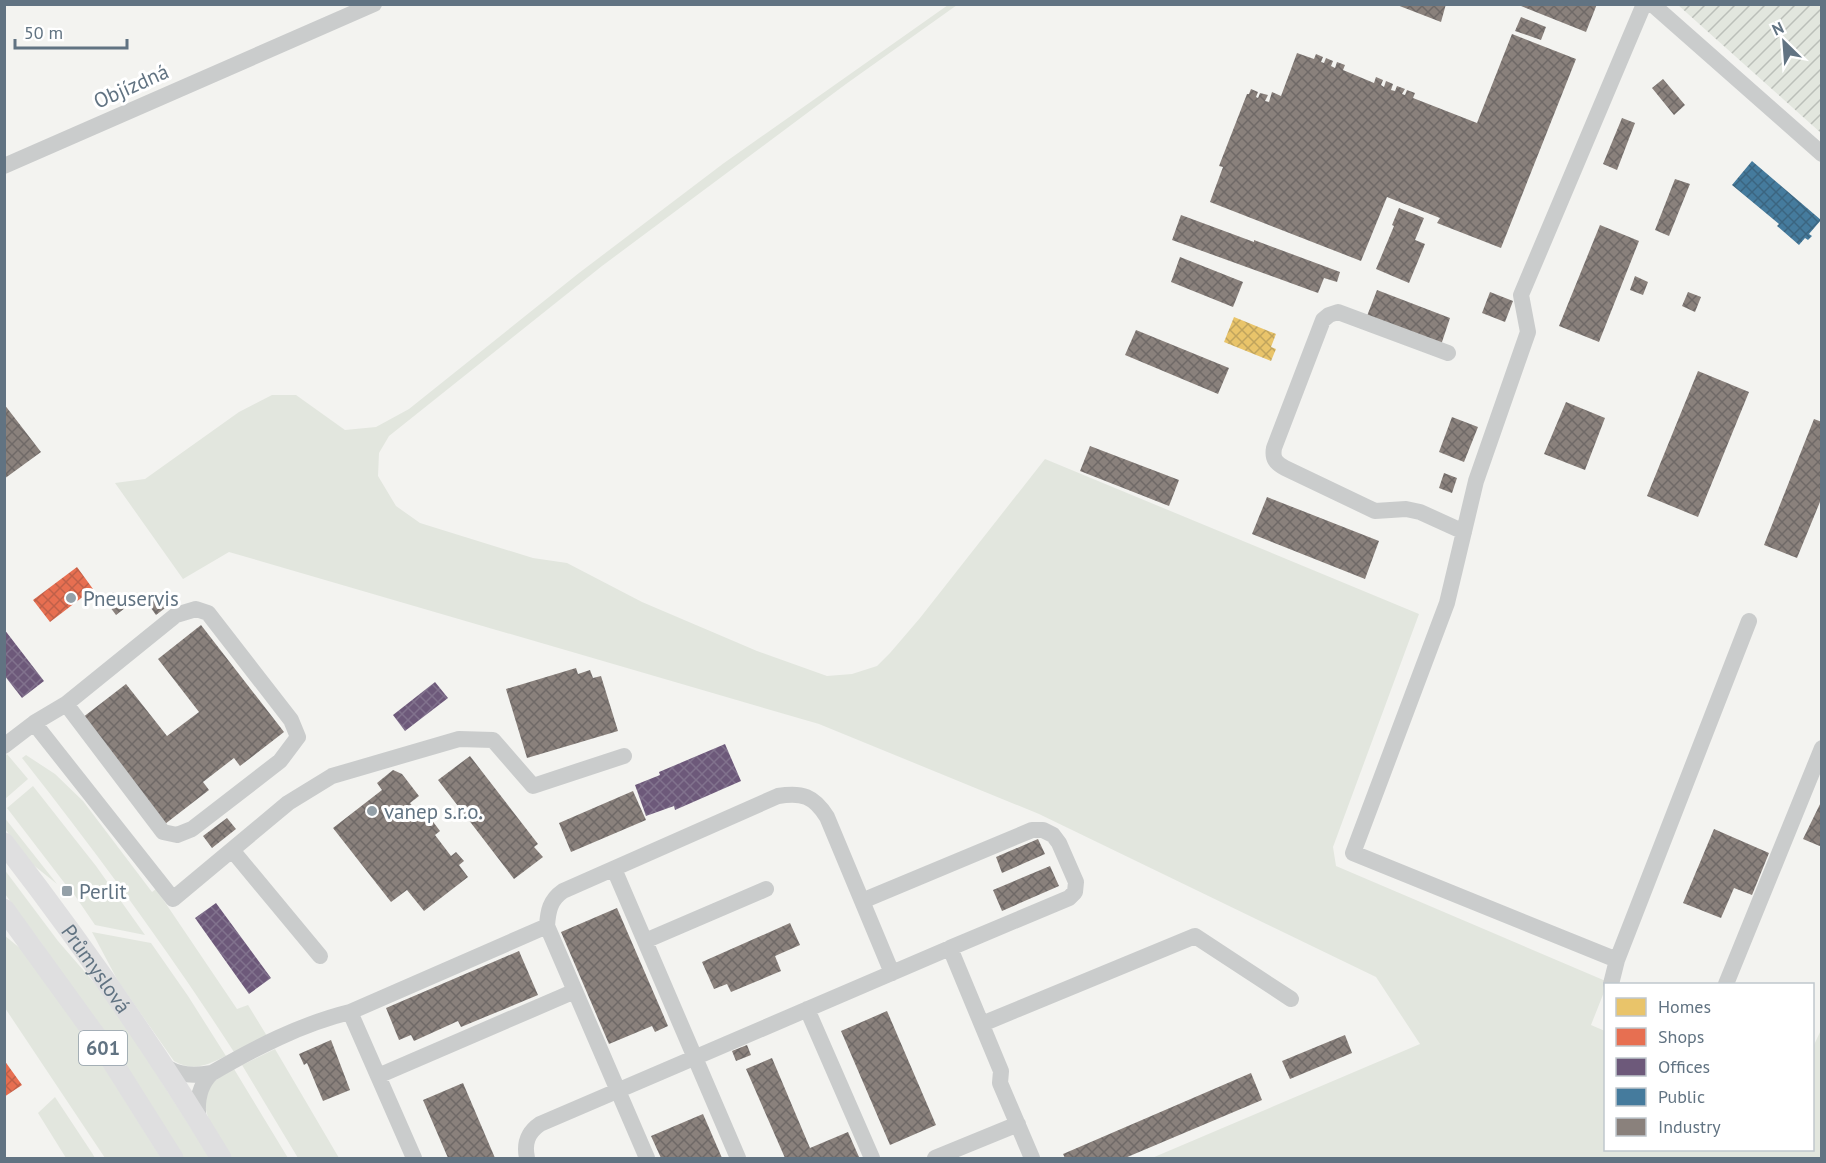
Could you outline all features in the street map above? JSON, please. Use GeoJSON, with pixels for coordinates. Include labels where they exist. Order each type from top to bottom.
{"type":"FeatureCollection","features":[{"type":"Feature","properties":{"kind":"main road","name":"Průmyslová"},"geometry":{"type":"LineString","coordinates":[[4,843],[104,977],[221,1158]]}},
{"type":"Feature","properties":{"kind":"main road","name":"Průmyslová"},"geometry":{"type":"LineString","coordinates":[[4,909],[98,1040],[173,1158]]}},
{"type":"Feature","properties":{"kind":"street","name":"Objízdná"},"geometry":{"type":"LineString","coordinates":[[4,166],[374,4]]}},
{"type":"Feature","properties":{"kind":"street"},"geometry":{"type":"LineString","coordinates":[[1617,960],[1353,853],[1447,603],[1476,481],[1528,332],[1521,295],[1644,4]]}},
{"type":"Feature","properties":{"kind":"street"},"geometry":{"type":"LineString","coordinates":[[1652,4],[1821,154]]}},
{"type":"Feature","properties":{"kind":"street"},"geometry":{"type":"LineString","coordinates":[[1448,353],[1338,312],[1329,315],[1323,320],[1272,456],[1276,463],[1285,468],[1375,511],[1406,509],[1420,512],[1464,532]]}},
{"type":"Feature","properties":{"kind":"street"},"geometry":{"type":"LineString","coordinates":[[4,746],[34,723],[66,704],[176,615],[196,609],[208,613],[291,720],[298,736],[280,761],[192,829],[177,835],[163,832],[66,704]]}},
{"type":"Feature","properties":{"kind":"street"},"geometry":{"type":"LineString","coordinates":[[1611,983],[1617,960],[1749,621]]}},
{"type":"Feature","properties":{"kind":"street"},"geometry":{"type":"LineString","coordinates":[[34,723],[173,899],[288,803],[332,776],[459,739],[493,740],[533,786],[624,756]]}},
{"type":"Feature","properties":{"kind":"street"},"geometry":{"type":"LineString","coordinates":[[1726,983],[1821,748]]}},
{"type":"Feature","properties":{"kind":"street"},"geometry":{"type":"LineString","coordinates":[[646,1158],[547,926],[550,906],[557,895],[778,796],[794,794],[809,798],[820,805],[827,817],[892,973]]}},
{"type":"Feature","properties":{"kind":"street"},"geometry":{"type":"LineString","coordinates":[[527,1158],[526,1143],[533,1129],[540,1124],[1069,898],[1075,892],[1076,882],[1059,843],[1053,835],[1043,830],[1032,830],[862,901]]}},
{"type":"Feature","properties":{"kind":"street"},"geometry":{"type":"LineString","coordinates":[[232,850],[320,956]]}},
{"type":"Feature","properties":{"kind":"street"},"geometry":{"type":"LineString","coordinates":[[614,869],[738,1158]]}},
{"type":"Feature","properties":{"kind":"street"},"geometry":{"type":"LineString","coordinates":[[645,941],[766,889]]}},
{"type":"Feature","properties":{"kind":"street"},"geometry":{"type":"LineString","coordinates":[[199,1122],[197,1112],[200,1089],[212,1073],[276,1039],[324,1018],[350,1012],[547,926]]}},
{"type":"Feature","properties":{"kind":"street"},"geometry":{"type":"LineString","coordinates":[[982,1024],[1195,936],[1292,999]]}},
{"type":"Feature","properties":{"kind":"street"},"geometry":{"type":"LineString","coordinates":[[950,948],[1001,1071],[1000,1083],[1032,1158]]}},
{"type":"Feature","properties":{"kind":"street"},"geometry":{"type":"LineString","coordinates":[[378,1076],[575,991]]}},
{"type":"Feature","properties":{"kind":"street"},"geometry":{"type":"LineString","coordinates":[[807,1009],[872,1158]]}},
{"type":"Feature","properties":{"kind":"street"},"geometry":{"type":"LineString","coordinates":[[350,1012],[414,1158]]}},
{"type":"Feature","properties":{"kind":"street"},"geometry":{"type":"LineString","coordinates":[[163,1065],[180,1074],[212,1073]]}},
{"type":"Feature","properties":{"kind":"street"},"geometry":{"type":"LineString","coordinates":[[935,1158],[1018,1124]]}},
{"type":"Feature","properties":{"kind":"shaded area"},"geometry":{"type":"Polygon","coordinates":[[[948,5],[957,5],[846,84],[602,266],[389,436],[379,453],[378,476],[396,506],[420,523],[533,558],[567,563],[642,602],[757,651],[827,676],[852,674],[877,666],[920,618],[1045,459],[1419,614],[1333,847],[1336,866],[1608,982],[1604,983],[1604,992],[1591,1025],[1604,1031],[1604,1151],[1814,1151],[1814,1045],[1821,1030],[1821,1158],[1152,1158],[1420,1044],[1376,977],[1039,814],[819,724],[229,552],[183,579],[115,483],[145,479],[239,412],[272,395],[296,395],[345,430],[376,427],[409,409],[579,273],[724,163],[948,5]]]}},
{"type":"Feature","properties":{"kind":"shaded area"},"geometry":{"type":"Polygon","coordinates":[[[1678,5],[1821,5],[1821,133],[1678,5]]]}},
{"type":"Feature","properties":{"kind":"shaded area"},"geometry":{"type":"Polygon","coordinates":[[[7,754],[28,779],[5,799],[5,756],[7,754]]]}},
{"type":"Feature","properties":{"kind":"shaded area"},"geometry":{"type":"Polygon","coordinates":[[[26,755],[55,774],[83,801],[152,892],[156,889],[237,1009],[248,1005],[267,1036],[234,1052],[184,976],[131,902],[22,758],[26,755]]]}},
{"type":"Feature","properties":{"kind":"shaded area"},"geometry":{"type":"Polygon","coordinates":[[[33,786],[96,866],[145,935],[95,925],[67,884],[7,808],[33,786]]]}},
{"type":"Feature","properties":{"kind":"shaded area"},"geometry":{"type":"Polygon","coordinates":[[[4,817],[57,884],[32,864],[5,829],[4,817]]]}},
{"type":"Feature","properties":{"kind":"shaded area"},"geometry":{"type":"Polygon","coordinates":[[[4,869],[58,941],[110,1001],[210,1158],[183,1158],[42,944],[5,894],[4,869]]]}},
{"type":"Feature","properties":{"kind":"shaded area"},"geometry":{"type":"Polygon","coordinates":[[[92,932],[151,943],[226,1056],[194,1067],[174,1061],[118,981],[92,932]]]}},
{"type":"Feature","properties":{"kind":"shaded area"},"geometry":{"type":"Polygon","coordinates":[[[4,935],[27,954],[81,1030],[161,1158],[105,1158],[5,1008],[4,935]]]}},
{"type":"Feature","properties":{"kind":"shaded area"},"geometry":{"type":"Polygon","coordinates":[[[275,1049],[339,1158],[298,1158],[242,1065],[275,1049]]]}},
{"type":"Feature","properties":{"kind":"shaded area"},"geometry":{"type":"Polygon","coordinates":[[[234,1069],[288,1158],[231,1158],[220,1141],[209,1121],[205,1100],[214,1082],[234,1069]]]}},
{"type":"Feature","properties":{"kind":"shaded area"},"geometry":{"type":"Polygon","coordinates":[[[55,1097],[95,1158],[66,1158],[38,1113],[55,1097]]]}},
{"type":"Feature","properties":{"kind":"building: Homes"},"geometry":{"type":"Polygon","coordinates":[[[1234,317],[1276,334],[1271,347],[1276,349],[1271,361],[1224,342],[1234,317]]]}},
{"type":"Feature","properties":{"kind":"building: Shops"},"geometry":{"type":"Polygon","coordinates":[[[77,567],[93,589],[50,622],[33,600],[77,567]]]}},
{"type":"Feature","properties":{"kind":"building: Shops"},"geometry":{"type":"Polygon","coordinates":[[[4,1060],[22,1085],[4,1097],[4,1060]]]}},
{"type":"Feature","properties":{"kind":"building: Offices"},"geometry":{"type":"Polygon","coordinates":[[[4,629],[44,681],[22,698],[4,675],[4,629]]]}},
{"type":"Feature","properties":{"kind":"building: Offices"},"geometry":{"type":"Polygon","coordinates":[[[435,682],[448,698],[405,731],[393,715],[435,682]]]}},
{"type":"Feature","properties":{"kind":"building: Offices"},"geometry":{"type":"Polygon","coordinates":[[[725,744],[741,781],[675,810],[674,806],[646,816],[635,785],[660,775],[659,772],[725,744]]]}},
{"type":"Feature","properties":{"kind":"building: Offices"},"geometry":{"type":"Polygon","coordinates":[[[216,903],[271,978],[249,994],[195,918],[216,903]]]}},
{"type":"Feature","properties":{"kind":"building: Public"},"geometry":{"type":"Polygon","coordinates":[[[1752,161],[1821,220],[1809,234],[1812,236],[1808,240],[1805,238],[1799,245],[1777,226],[1779,224],[1732,185],[1752,161]]]}},
{"type":"Feature","properties":{"kind":"building: Industry"},"geometry":{"type":"Polygon","coordinates":[[[1397,4],[1446,4],[1441,22],[1397,5],[1397,4]]]}},
{"type":"Feature","properties":{"kind":"building: Industry"},"geometry":{"type":"Polygon","coordinates":[[[1516,4],[1597,4],[1586,32],[1516,4]]]}},
{"type":"Feature","properties":{"kind":"building: Industry"},"geometry":{"type":"Polygon","coordinates":[[[1521,17],[1546,27],[1541,40],[1515,31],[1521,17]]]}},
{"type":"Feature","properties":{"kind":"building: Industry"},"geometry":{"type":"Polygon","coordinates":[[[1512,34],[1576,59],[1501,248],[1437,223],[1440,218],[1387,197],[1361,261],[1210,202],[1223,167],[1219,166],[1247,94],[1251,89],[1258,92],[1256,97],[1258,98],[1260,93],[1268,95],[1265,101],[1269,102],[1272,92],[1281,96],[1297,53],[1314,59],[1316,54],[1323,57],[1321,62],[1324,63],[1326,58],[1333,61],[1331,66],[1335,68],[1337,62],[1345,65],[1343,70],[1374,83],[1376,77],[1383,80],[1381,85],[1384,87],[1386,81],[1393,84],[1391,90],[1395,91],[1397,86],[1405,89],[1402,94],[1405,95],[1407,90],[1415,93],[1413,98],[1477,123],[1512,34]]]}},
{"type":"Feature","properties":{"kind":"building: Industry"},"geometry":{"type":"Polygon","coordinates":[[[1663,79],[1685,105],[1674,115],[1652,88],[1663,79]]]}},
{"type":"Feature","properties":{"kind":"building: Industry"},"geometry":{"type":"Polygon","coordinates":[[[1622,118],[1635,123],[1617,170],[1603,164],[1622,118]]]}},
{"type":"Feature","properties":{"kind":"building: Industry"},"geometry":{"type":"Polygon","coordinates":[[[1675,179],[1690,184],[1669,236],[1655,230],[1675,179]]]}},
{"type":"Feature","properties":{"kind":"building: Industry"},"geometry":{"type":"Polygon","coordinates":[[[1399,208],[1424,218],[1415,240],[1425,244],[1409,283],[1376,269],[1399,208]]]}},
{"type":"Feature","properties":{"kind":"building: Industry"},"geometry":{"type":"Polygon","coordinates":[[[1181,215],[1340,272],[1337,282],[1324,278],[1318,293],[1172,240],[1181,215]]]}},
{"type":"Feature","properties":{"kind":"building: Industry"},"geometry":{"type":"Polygon","coordinates":[[[1600,225],[1639,241],[1599,342],[1559,326],[1600,225]]]}},
{"type":"Feature","properties":{"kind":"building: Industry"},"geometry":{"type":"Polygon","coordinates":[[[1180,257],[1243,282],[1233,307],[1171,282],[1180,257]]]}},
{"type":"Feature","properties":{"kind":"building: Industry"},"geometry":{"type":"Polygon","coordinates":[[[1635,276],[1648,282],[1643,295],[1630,290],[1635,276]]]}},
{"type":"Feature","properties":{"kind":"building: Industry"},"geometry":{"type":"Polygon","coordinates":[[[1377,290],[1450,318],[1441,345],[1367,316],[1377,290]]]}},
{"type":"Feature","properties":{"kind":"building: Industry"},"geometry":{"type":"Polygon","coordinates":[[[1490,292],[1513,301],[1505,322],[1482,313],[1490,292]]]}},
{"type":"Feature","properties":{"kind":"building: Industry"},"geometry":{"type":"Polygon","coordinates":[[[1688,292],[1701,297],[1695,312],[1682,306],[1688,292]]]}},
{"type":"Feature","properties":{"kind":"building: Industry"},"geometry":{"type":"Polygon","coordinates":[[[1136,330],[1229,368],[1218,394],[1125,355],[1136,330]]]}},
{"type":"Feature","properties":{"kind":"building: Industry"},"geometry":{"type":"Polygon","coordinates":[[[1698,371],[1749,392],[1698,517],[1647,496],[1698,371]]]}},
{"type":"Feature","properties":{"kind":"building: Industry"},"geometry":{"type":"Polygon","coordinates":[[[1566,402],[1605,418],[1585,470],[1544,454],[1566,402]]]}},
{"type":"Feature","properties":{"kind":"building: Industry"},"geometry":{"type":"Polygon","coordinates":[[[4,404],[41,452],[4,479],[4,404]]]}},
{"type":"Feature","properties":{"kind":"building: Industry"},"geometry":{"type":"Polygon","coordinates":[[[1452,417],[1478,427],[1464,462],[1439,452],[1452,417]]]}},
{"type":"Feature","properties":{"kind":"building: Industry"},"geometry":{"type":"Polygon","coordinates":[[[1814,419],[1822,422],[1822,497],[1797,558],[1764,545],[1814,419]]]}},
{"type":"Feature","properties":{"kind":"building: Industry"},"geometry":{"type":"Polygon","coordinates":[[[1090,446],[1179,480],[1169,506],[1080,471],[1090,446]]]}},
{"type":"Feature","properties":{"kind":"building: Industry"},"geometry":{"type":"Polygon","coordinates":[[[1444,473],[1457,478],[1452,493],[1439,488],[1444,473]]]}},
{"type":"Feature","properties":{"kind":"building: Industry"},"geometry":{"type":"Polygon","coordinates":[[[1267,497],[1379,541],[1365,579],[1252,534],[1267,497]]]}},
{"type":"Feature","properties":{"kind":"building: Industry"},"geometry":{"type":"Polygon","coordinates":[[[113,592],[125,608],[116,615],[104,599],[113,592]]]}},
{"type":"Feature","properties":{"kind":"building: Industry"},"geometry":{"type":"Polygon","coordinates":[[[161,594],[169,605],[156,615],[148,604],[161,594]]]}},
{"type":"Feature","properties":{"kind":"building: Industry"},"geometry":{"type":"Polygon","coordinates":[[[201,625],[284,732],[240,766],[234,758],[203,782],[209,790],[165,824],[82,718],[126,684],[167,736],[199,712],[158,659],[201,625]]]}},
{"type":"Feature","properties":{"kind":"building: Industry"},"geometry":{"type":"Polygon","coordinates":[[[576,668],[578,674],[590,670],[593,678],[601,676],[618,731],[527,758],[506,689],[576,668]]]}},
{"type":"Feature","properties":{"kind":"building: Industry"},"geometry":{"type":"Polygon","coordinates":[[[470,756],[538,844],[534,847],[543,857],[514,879],[438,780],[470,756]]]}},
{"type":"Feature","properties":{"kind":"building: Industry"},"geometry":{"type":"Polygon","coordinates":[[[393,770],[402,774],[419,796],[410,803],[426,823],[431,819],[440,831],[435,835],[451,856],[456,852],[464,861],[459,865],[468,877],[424,911],[407,890],[391,902],[333,828],[382,790],[377,783],[393,770]]]}},
{"type":"Feature","properties":{"kind":"building: Industry"},"geometry":{"type":"Polygon","coordinates":[[[633,791],[646,820],[571,852],[559,823],[633,791]]]}},
{"type":"Feature","properties":{"kind":"building: Industry"},"geometry":{"type":"Polygon","coordinates":[[[1822,800],[1822,847],[1803,839],[1822,800]]]}},
{"type":"Feature","properties":{"kind":"building: Industry"},"geometry":{"type":"Polygon","coordinates":[[[227,818],[236,829],[212,848],[203,836],[227,818]]]}},
{"type":"Feature","properties":{"kind":"building: Industry"},"geometry":{"type":"Polygon","coordinates":[[[1714,829],[1769,853],[1752,895],[1734,888],[1721,918],[1683,903],[1714,829]]]}},
{"type":"Feature","properties":{"kind":"building: Industry"},"geometry":{"type":"Polygon","coordinates":[[[1038,839],[1045,854],[1002,873],[996,857],[1038,839]]]}},
{"type":"Feature","properties":{"kind":"building: Industry"},"geometry":{"type":"Polygon","coordinates":[[[1050,866],[1059,886],[1002,911],[993,890],[1050,866]]]}},
{"type":"Feature","properties":{"kind":"building: Industry"},"geometry":{"type":"Polygon","coordinates":[[[617,908],[668,1026],[655,1032],[652,1026],[609,1044],[561,932],[617,908]]]}},
{"type":"Feature","properties":{"kind":"building: Industry"},"geometry":{"type":"Polygon","coordinates":[[[790,923],[800,945],[775,956],[781,971],[731,992],[727,984],[714,989],[702,962],[790,923]]]}},
{"type":"Feature","properties":{"kind":"building: Industry"},"geometry":{"type":"Polygon","coordinates":[[[519,951],[538,995],[461,1027],[458,1021],[414,1041],[411,1035],[399,1040],[386,1008],[519,951]]]}},
{"type":"Feature","properties":{"kind":"building: Industry"},"geometry":{"type":"Polygon","coordinates":[[[887,1011],[936,1125],[890,1145],[841,1031],[887,1011]]]}},
{"type":"Feature","properties":{"kind":"building: Industry"},"geometry":{"type":"Polygon","coordinates":[[[1345,1035],[1352,1053],[1290,1079],[1282,1061],[1345,1035]]]}},
{"type":"Feature","properties":{"kind":"building: Industry"},"geometry":{"type":"Polygon","coordinates":[[[331,1040],[350,1090],[323,1101],[307,1063],[304,1065],[299,1054],[331,1040]]]}},
{"type":"Feature","properties":{"kind":"building: Industry"},"geometry":{"type":"Polygon","coordinates":[[[747,1045],[751,1055],[736,1061],[732,1051],[747,1045]]]}},
{"type":"Feature","properties":{"kind":"building: Industry"},"geometry":{"type":"Polygon","coordinates":[[[772,1058],[810,1148],[848,1132],[859,1157],[785,1158],[746,1069],[772,1058]]]}},
{"type":"Feature","properties":{"kind":"building: Industry"},"geometry":{"type":"Polygon","coordinates":[[[1251,1073],[1262,1100],[1125,1158],[1065,1158],[1063,1154],[1251,1073]]]}},
{"type":"Feature","properties":{"kind":"building: Industry"},"geometry":{"type":"Polygon","coordinates":[[[463,1083],[495,1158],[448,1158],[423,1100],[463,1083]]]}},
{"type":"Feature","properties":{"kind":"building: Industry"},"geometry":{"type":"Polygon","coordinates":[[[703,1114],[722,1158],[661,1158],[651,1136],[703,1114]]]}},
{"type":"Feature","properties":{"kind":"place","name":"Pneuservis"},"geometry":{"type":"Point","coordinates":[71,598]}},
{"type":"Feature","properties":{"kind":"place","name":"vanep s.r.o."},"geometry":{"type":"Point","coordinates":[372,811]}},
{"type":"Feature","properties":{"kind":"place","name":"Perlit"},"geometry":{"type":"Point","coordinates":[67,891]}}]}
